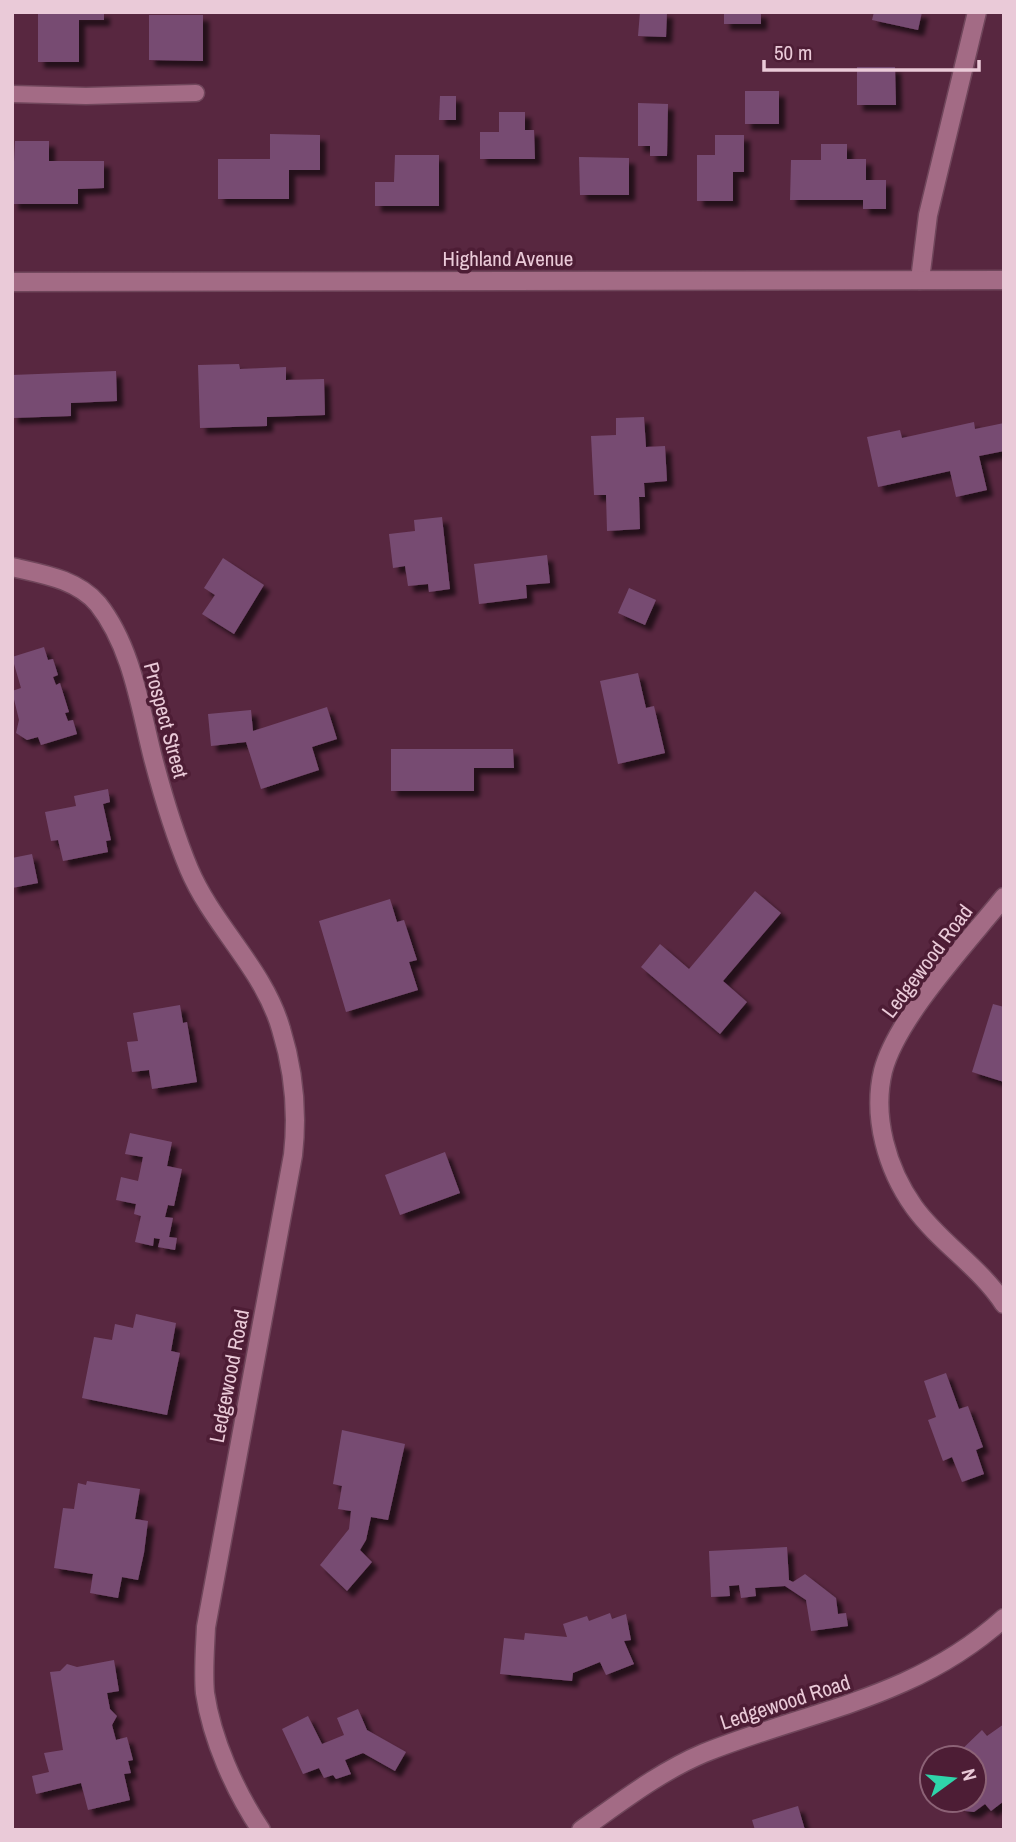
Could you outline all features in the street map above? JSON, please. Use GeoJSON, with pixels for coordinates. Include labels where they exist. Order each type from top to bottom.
{"type":"FeatureCollection","features":[{"type":"Feature","properties":{"kind":"street"},"geometry":{"type":"LineString","coordinates":[[920,280],[928,215],[977,12]]}},
{"type":"Feature","properties":{"kind":"street","name":"Highland Avenue"},"geometry":{"type":"LineString","coordinates":[[12,282],[1004,280]]}},
{"type":"Feature","properties":{"kind":"street","name":"Prospect Street"},"geometry":{"type":"LineString","coordinates":[[12,567],[78,587],[105,615],[130,671],[176,836],[200,891],[229,935]]}},
{"type":"Feature","properties":{"kind":"street","name":"Ledgewood Road"},"geometry":{"type":"LineString","coordinates":[[1004,897],[919,1004],[898,1038],[883,1072],[880,1119],[892,1166],[913,1206],[1004,1304]]}},
{"type":"Feature","properties":{"kind":"street","name":"Ledgewood Road"},"geometry":{"type":"LineString","coordinates":[[229,935],[265,989],[276,1014],[291,1069],[296,1105],[293,1155],[206,1627],[205,1693],[216,1735],[232,1777],[261,1830]]}},
{"type":"Feature","properties":{"kind":"street","name":"Ledgewood Road"},"geometry":{"type":"LineString","coordinates":[[582,1830],[656,1778],[703,1754],[832,1712],[909,1682],[976,1643],[1004,1618]]}},
{"type":"Feature","properties":{"kind":"lane"},"geometry":{"type":"LineString","coordinates":[[12,94],[86,96],[196,93]]}},
{"type":"Feature","properties":{"kind":"building"},"geometry":{"type":"Polygon","coordinates":[[[38,12],[104,12],[104,20],[79,20],[79,62],[38,62],[38,12]]]}},
{"type":"Feature","properties":{"kind":"building"},"geometry":{"type":"Polygon","coordinates":[[[640,12],[667,12],[666,37],[638,36],[640,12]]]}},
{"type":"Feature","properties":{"kind":"building"},"geometry":{"type":"Polygon","coordinates":[[[724,12],[761,12],[761,24],[724,24],[724,12]]]}},
{"type":"Feature","properties":{"kind":"building"},"geometry":{"type":"Polygon","coordinates":[[[874,12],[922,12],[918,30],[872,20],[874,12]]]}},
{"type":"Feature","properties":{"kind":"building"},"geometry":{"type":"Polygon","coordinates":[[[149,15],[203,15],[203,61],[149,60],[149,15]]]}},
{"type":"Feature","properties":{"kind":"building"},"geometry":{"type":"Polygon","coordinates":[[[857,67],[895,67],[896,105],[857,105],[857,67]]]}},
{"type":"Feature","properties":{"kind":"building"},"geometry":{"type":"Polygon","coordinates":[[[745,91],[779,91],[779,124],[745,124],[745,91]]]}},
{"type":"Feature","properties":{"kind":"building"},"geometry":{"type":"Polygon","coordinates":[[[440,96],[456,96],[456,120],[439,120],[440,96]]]}},
{"type":"Feature","properties":{"kind":"building"},"geometry":{"type":"Polygon","coordinates":[[[638,103],[668,104],[667,156],[650,156],[650,146],[638,146],[638,103]]]}},
{"type":"Feature","properties":{"kind":"building"},"geometry":{"type":"Polygon","coordinates":[[[499,112],[525,112],[525,130],[534,130],[535,159],[480,159],[480,132],[499,132],[499,112]]]}},
{"type":"Feature","properties":{"kind":"building"},"geometry":{"type":"Polygon","coordinates":[[[270,134],[320,135],[320,170],[289,170],[289,199],[218,199],[218,159],[270,159],[270,134]]]}},
{"type":"Feature","properties":{"kind":"building"},"geometry":{"type":"Polygon","coordinates":[[[715,135],[744,135],[744,172],[733,172],[733,201],[697,201],[697,155],[715,155],[715,135]]]}},
{"type":"Feature","properties":{"kind":"building"},"geometry":{"type":"Polygon","coordinates":[[[15,141],[49,141],[49,161],[104,161],[104,188],[78,189],[78,204],[12,204],[15,141]]]}},
{"type":"Feature","properties":{"kind":"building"},"geometry":{"type":"Polygon","coordinates":[[[821,144],[847,144],[847,159],[866,159],[866,180],[886,180],[886,209],[863,209],[863,200],[790,200],[791,160],[821,160],[821,144]]]}},
{"type":"Feature","properties":{"kind":"building"},"geometry":{"type":"Polygon","coordinates":[[[395,155],[439,155],[439,206],[375,206],[375,182],[394,182],[395,155]]]}},
{"type":"Feature","properties":{"kind":"building"},"geometry":{"type":"Polygon","coordinates":[[[579,157],[629,158],[629,195],[580,195],[579,157]]]}},
{"type":"Feature","properties":{"kind":"building"},"geometry":{"type":"Polygon","coordinates":[[[239,364],[240,369],[286,367],[286,380],[324,379],[325,415],[267,417],[267,426],[200,428],[198,365],[239,364]]]}},
{"type":"Feature","properties":{"kind":"building"},"geometry":{"type":"Polygon","coordinates":[[[116,371],[117,401],[71,403],[71,416],[12,418],[12,375],[116,371]]]}},
{"type":"Feature","properties":{"kind":"building"},"geometry":{"type":"Polygon","coordinates":[[[644,417],[646,447],[665,446],[667,481],[644,483],[645,497],[639,497],[640,529],[607,531],[606,495],[594,495],[591,436],[616,435],[616,418],[644,417]]]}},
{"type":"Feature","properties":{"kind":"building"},"geometry":{"type":"Polygon","coordinates":[[[974,422],[975,429],[1004,423],[1004,451],[979,456],[987,490],[956,497],[950,471],[878,487],[867,437],[900,430],[902,438],[974,422]]]}},
{"type":"Feature","properties":{"kind":"building"},"geometry":{"type":"Polygon","coordinates":[[[442,517],[450,589],[429,592],[428,584],[408,586],[405,566],[393,568],[389,534],[415,531],[414,520],[442,517]]]}},
{"type":"Feature","properties":{"kind":"building"},"geometry":{"type":"Polygon","coordinates":[[[547,555],[550,583],[526,585],[527,598],[479,604],[474,564],[547,555]]]}},
{"type":"Feature","properties":{"kind":"building"},"geometry":{"type":"Polygon","coordinates":[[[223,558],[264,585],[234,634],[202,614],[215,595],[204,588],[223,558]]]}},
{"type":"Feature","properties":{"kind":"building"},"geometry":{"type":"Polygon","coordinates":[[[629,588],[656,600],[645,625],[618,613],[629,588]]]}},
{"type":"Feature","properties":{"kind":"building"},"geometry":{"type":"Polygon","coordinates":[[[44,647],[48,660],[53,659],[58,675],[53,677],[56,685],[60,683],[69,712],[65,713],[68,721],[73,720],[77,734],[41,745],[38,737],[27,740],[16,733],[19,720],[12,691],[21,688],[12,657],[44,647]]]}},
{"type":"Feature","properties":{"kind":"building"},"geometry":{"type":"Polygon","coordinates":[[[638,673],[646,708],[654,706],[665,753],[618,764],[600,681],[638,673]]]}},
{"type":"Feature","properties":{"kind":"building"},"geometry":{"type":"Polygon","coordinates":[[[327,707],[337,739],[312,747],[319,770],[261,789],[246,742],[211,746],[208,714],[251,710],[253,731],[327,707]]]}},
{"type":"Feature","properties":{"kind":"building"},"geometry":{"type":"Polygon","coordinates":[[[391,749],[513,749],[514,768],[474,768],[474,791],[391,791],[391,749]]]}},
{"type":"Feature","properties":{"kind":"building"},"geometry":{"type":"Polygon","coordinates":[[[108,789],[110,802],[103,804],[111,840],[106,841],[108,852],[63,861],[58,840],[51,841],[45,812],[76,806],[74,796],[108,789]]]}},
{"type":"Feature","properties":{"kind":"building"},"geometry":{"type":"Polygon","coordinates":[[[32,854],[38,883],[12,888],[12,858],[32,854]]]}},
{"type":"Feature","properties":{"kind":"building"},"geometry":{"type":"Polygon","coordinates":[[[755,891],[781,913],[723,981],[747,1002],[720,1034],[641,967],[660,944],[689,969],[755,891]]]}},
{"type":"Feature","properties":{"kind":"building"},"geometry":{"type":"Polygon","coordinates":[[[390,899],[397,922],[404,920],[417,960],[409,962],[418,990],[346,1012],[319,921],[390,899]]]}},
{"type":"Feature","properties":{"kind":"building"},"geometry":{"type":"Polygon","coordinates":[[[993,1004],[1004,1007],[1004,1082],[972,1072],[993,1004]]]}},
{"type":"Feature","properties":{"kind":"building"},"geometry":{"type":"Polygon","coordinates":[[[180,1005],[183,1023],[187,1022],[197,1082],[152,1089],[149,1070],[132,1072],[127,1042],[138,1041],[133,1013],[180,1005]]]}},
{"type":"Feature","properties":{"kind":"building"},"geometry":{"type":"Polygon","coordinates":[[[130,1133],[172,1142],[167,1166],[182,1169],[174,1206],[168,1205],[165,1217],[173,1218],[169,1237],[177,1238],[175,1250],[158,1247],[160,1239],[154,1238],[153,1246],[135,1242],[141,1216],[134,1214],[136,1204],[116,1200],[121,1177],[138,1181],[143,1157],[125,1154],[130,1133]]]}},
{"type":"Feature","properties":{"kind":"building"},"geometry":{"type":"Polygon","coordinates":[[[445,1152],[460,1193],[400,1215],[385,1175],[445,1152]]]}},
{"type":"Feature","properties":{"kind":"building"},"geometry":{"type":"Polygon","coordinates":[[[136,1314],[176,1323],[171,1351],[180,1353],[167,1415],[82,1398],[94,1337],[112,1340],[115,1324],[133,1328],[136,1314]]]}},
{"type":"Feature","properties":{"kind":"building"},"geometry":{"type":"Polygon","coordinates":[[[946,1373],[959,1409],[968,1406],[983,1447],[976,1450],[984,1474],[962,1482],[952,1457],[943,1461],[928,1420],[936,1417],[924,1381],[946,1373]]]}},
{"type":"Feature","properties":{"kind":"building"},"geometry":{"type":"Polygon","coordinates":[[[342,1430],[405,1444],[388,1520],[371,1517],[366,1540],[360,1550],[372,1562],[347,1591],[320,1565],[349,1529],[351,1511],[338,1509],[342,1486],[333,1484],[342,1430]]]}},
{"type":"Feature","properties":{"kind":"building"},"geometry":{"type":"Polygon","coordinates":[[[87,1481],[140,1489],[135,1519],[148,1521],[144,1553],[138,1580],[122,1577],[118,1598],[90,1593],[93,1574],[54,1568],[63,1508],[74,1509],[78,1483],[86,1485],[87,1481]]]}},
{"type":"Feature","properties":{"kind":"building"},"geometry":{"type":"Polygon","coordinates":[[[787,1547],[789,1580],[793,1582],[805,1574],[836,1598],[838,1614],[846,1613],[848,1626],[811,1631],[806,1600],[785,1586],[755,1588],[756,1596],[741,1598],[739,1585],[729,1586],[730,1596],[711,1597],[709,1551],[787,1547]]]}},
{"type":"Feature","properties":{"kind":"building"},"geometry":{"type":"Polygon","coordinates":[[[610,1613],[612,1619],[626,1614],[631,1640],[624,1641],[634,1664],[606,1675],[600,1662],[573,1673],[572,1681],[500,1674],[504,1638],[524,1640],[525,1633],[567,1637],[563,1624],[587,1616],[589,1621],[610,1613]]]}},
{"type":"Feature","properties":{"kind":"building"},"geometry":{"type":"Polygon","coordinates":[[[114,1660],[119,1691],[107,1693],[110,1709],[117,1716],[112,1725],[116,1740],[127,1737],[133,1760],[128,1761],[131,1773],[124,1774],[130,1800],[88,1810],[81,1783],[36,1794],[32,1776],[49,1772],[44,1753],[63,1750],[50,1672],[60,1671],[67,1664],[77,1667],[114,1660]]]}},
{"type":"Feature","properties":{"kind":"building"},"geometry":{"type":"Polygon","coordinates":[[[358,1709],[367,1730],[406,1752],[395,1771],[363,1753],[345,1760],[351,1774],[336,1779],[333,1775],[324,1778],[319,1768],[303,1774],[282,1729],[308,1716],[322,1744],[344,1735],[337,1718],[358,1709]]]}},
{"type":"Feature","properties":{"kind":"building"},"geometry":{"type":"Polygon","coordinates":[[[1004,1724],[1004,1801],[991,1811],[988,1808],[988,1744],[967,1744],[982,1730],[987,1736],[1004,1724]]]}},
{"type":"Feature","properties":{"kind":"building"},"geometry":{"type":"Polygon","coordinates":[[[798,1806],[805,1830],[755,1830],[752,1820],[798,1806]]]}}]}
